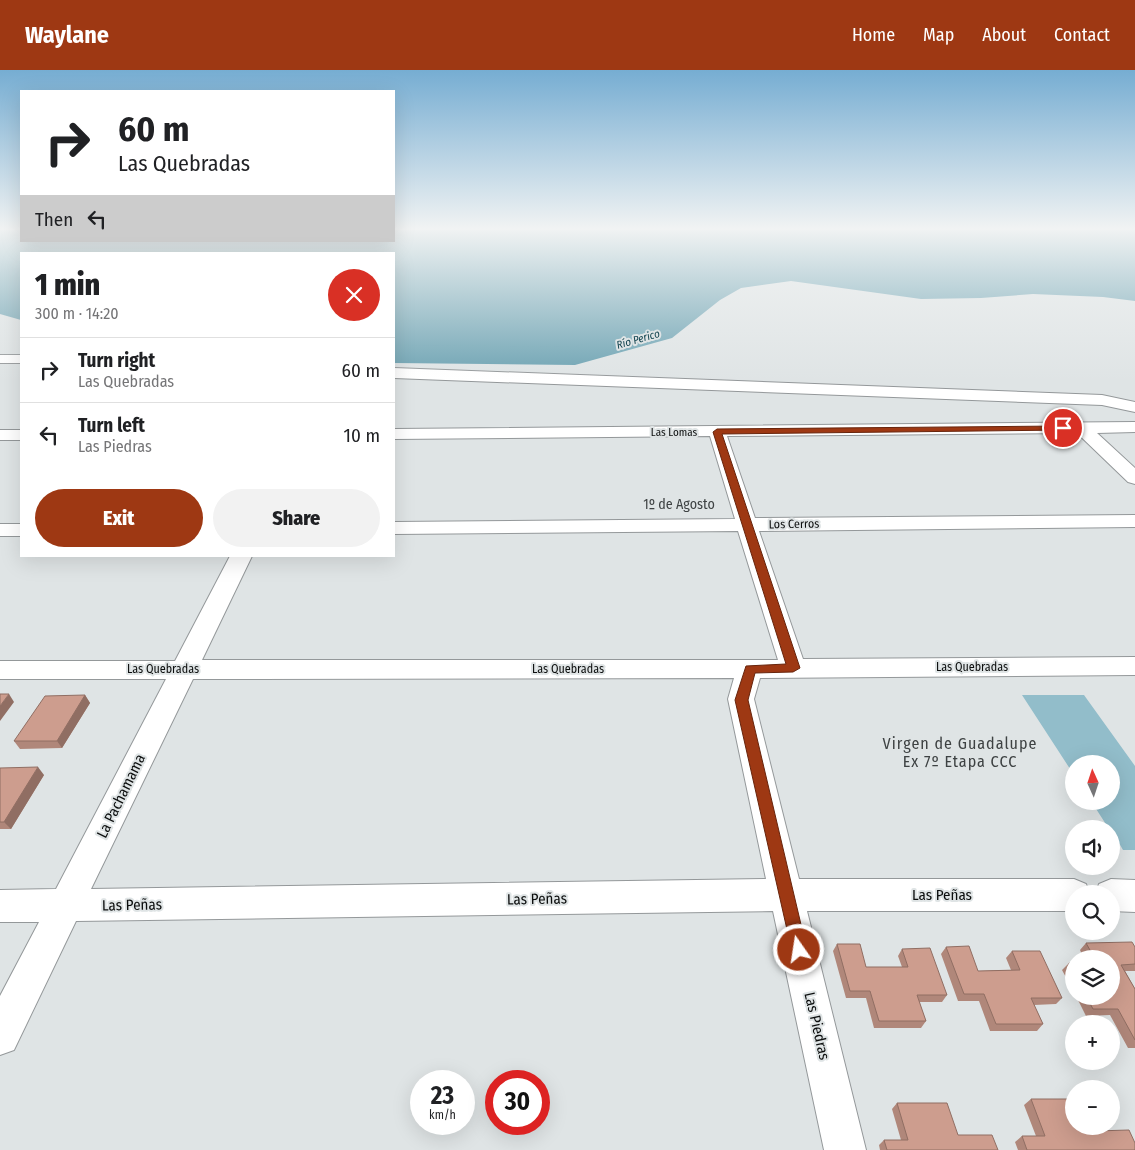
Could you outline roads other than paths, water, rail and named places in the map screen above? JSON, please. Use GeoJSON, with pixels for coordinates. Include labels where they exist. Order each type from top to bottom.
{"type":"FeatureCollection","features":[{"type":"Feature","properties":{"kind":"street"},"geometry":{"type":"LineString","coordinates":[[1,359],[20,359]]}},
{"type":"Feature","properties":{"kind":"street"},"geometry":{"type":"LineString","coordinates":[[395,373],[1102,400],[1135,407]]}},
{"type":"Feature","properties":{"kind":"street","name":"Las Lomas"},"geometry":{"type":"LineString","coordinates":[[395,434],[1135,427]]}},
{"type":"Feature","properties":{"kind":"street"},"geometry":{"type":"LineString","coordinates":[[1082,428],[1135,478]]}},
{"type":"Feature","properties":{"kind":"street"},"geometry":{"type":"LineString","coordinates":[[717,432],[793,668]]}},
{"type":"Feature","properties":{"kind":"street"},"geometry":{"type":"LineString","coordinates":[[0,435],[20,435]]}},
{"type":"Feature","properties":{"kind":"street","name":"Los Cerros"},"geometry":{"type":"LineString","coordinates":[[395,528],[1135,521]]}},
{"type":"Feature","properties":{"kind":"street"},"geometry":{"type":"LineString","coordinates":[[0,530],[20,530]]}},
{"type":"Feature","properties":{"kind":"street","name":"La Pachamama"},"geometry":{"type":"LineString","coordinates":[[0,1036],[240,557]]}},
{"type":"Feature","properties":{"kind":"street","name":"Las Quebradas"},"geometry":{"type":"LineString","coordinates":[[0,670],[750,669],[1135,666]]}},
{"type":"Feature","properties":{"kind":"street","name":"Las Piedras"},"geometry":{"type":"LineString","coordinates":[[750,669],[741,700],[845,1150]]}},
{"type":"Feature","properties":{"kind":"street","name":"Las Peñas"},"geometry":{"type":"LineString","coordinates":[[0,906],[786,895],[1065,896]]}},
{"type":"Feature","properties":{"kind":"street"},"geometry":{"type":"LineString","coordinates":[[1120,896],[1135,896]]}},
{"type":"Feature","properties":{"kind":"waterway","name":"Río Perico"},"geometry":{"type":"LineString","coordinates":[[395,354],[575,356],[662,332],[711,295],[734,281],[739,280]]}},
{"type":"Feature","properties":{"kind":"waterway","name":"Río Perico"},"geometry":{"type":"LineString","coordinates":[[840,280],[921,291],[981,290],[1033,286],[1103,289],[1135,293]]}},
{"type":"Feature","properties":{"kind":"waterway","name":"Río Perico"},"geometry":{"type":"LineString","coordinates":[[0,305],[20,312]]}},
{"type":"Feature","properties":{"kind":"district","name":"1º de Agosto"},"geometry":{"type":"Point","coordinates":[679,504]}},
{"type":"Feature","properties":{"kind":"district","name":"Virgen de Guadalupe Ex 7º Etapa CCC"},"geometry":{"type":"Point","coordinates":[960,752]}}]}
